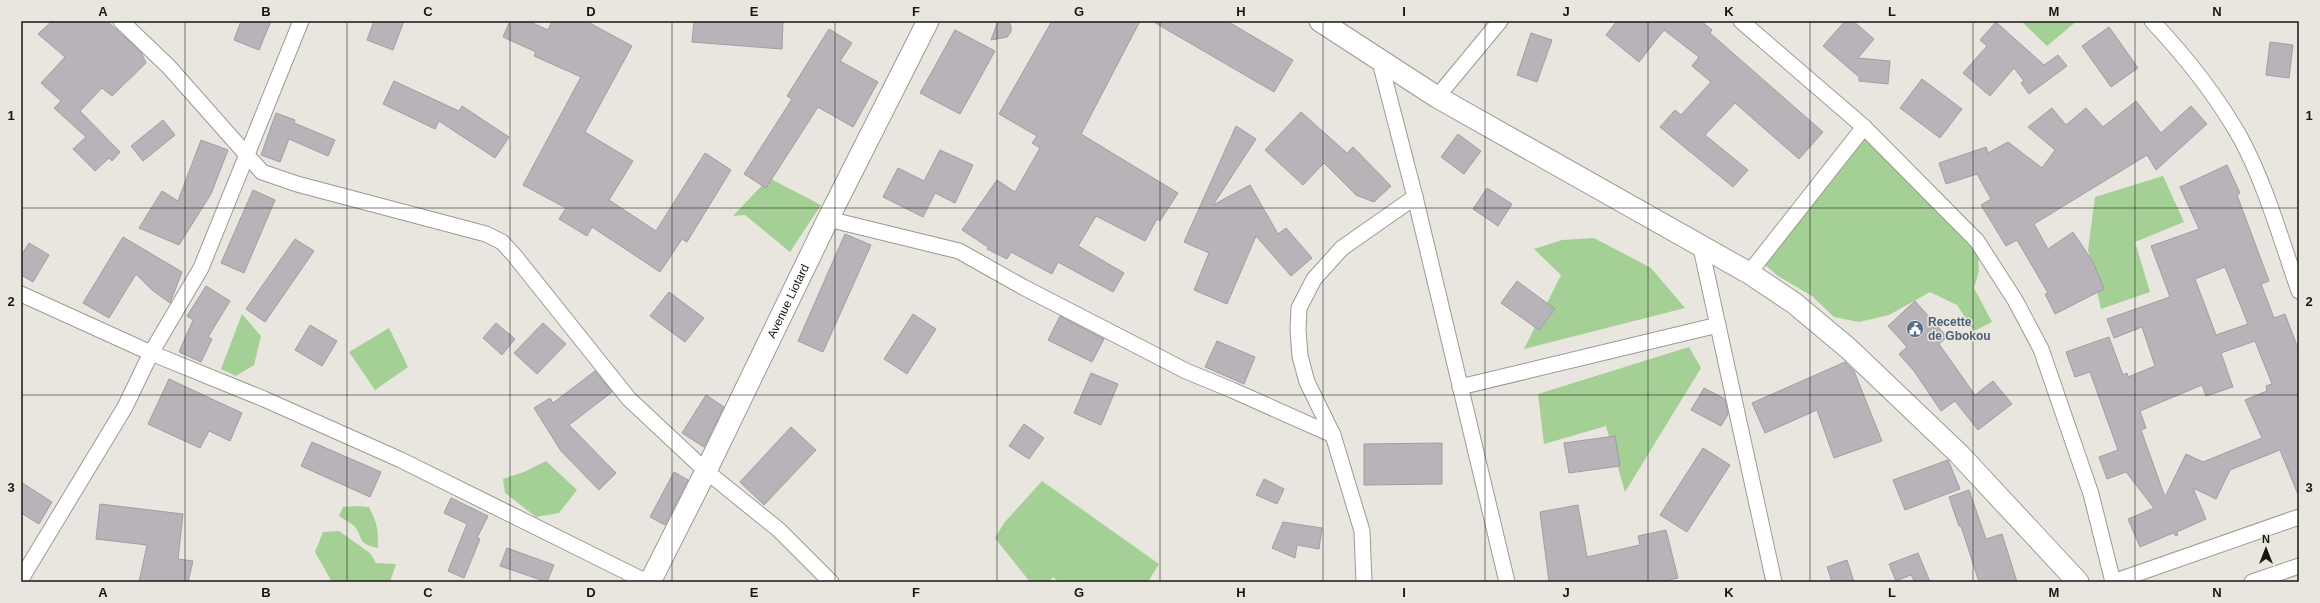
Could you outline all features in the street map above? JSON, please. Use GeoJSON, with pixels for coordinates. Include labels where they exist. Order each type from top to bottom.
{"type":"FeatureCollection","features":[{"type":"Feature","properties":{"kind":"street"},"geometry":{"type":"LineString","coordinates":[[121,21],[169,67],[262,172],[276,178],[486,234],[502,242],[629,399],[706,471],[779,530],[831,582]]}},
{"type":"Feature","properties":{"kind":"street"},"geometry":{"type":"LineString","coordinates":[[21,579],[125,407],[151,353],[201,268],[301,21]]}},
{"type":"Feature","properties":{"kind":"street","name":"Avenue Liotard"},"geometry":{"type":"LineString","coordinates":[[649,582],[706,471],[828,219],[928,21]]}},
{"type":"Feature","properties":{"kind":"street"},"geometry":{"type":"LineString","coordinates":[[1320,21],[1437,97],[1701,248],[1749,273],[1794,303],[1850,349],[1959,454],[2078,582]]}},
{"type":"Feature","properties":{"kind":"street"},"geometry":{"type":"LineString","coordinates":[[1437,97],[1500,21]]}},
{"type":"Feature","properties":{"kind":"street"},"geometry":{"type":"LineString","coordinates":[[1741,21],[1864,127],[1977,241],[2015,300],[2041,349],[2091,494],[2113,582],[2299,517]]}},
{"type":"Feature","properties":{"kind":"street"},"geometry":{"type":"LineString","coordinates":[[2152,21],[2191,66],[2213,95],[2240,138],[2260,182],[2299,291]]}},
{"type":"Feature","properties":{"kind":"street"},"geometry":{"type":"LineString","coordinates":[[1379,58],[1415,198],[1507,582]]}},
{"type":"Feature","properties":{"kind":"street"},"geometry":{"type":"LineString","coordinates":[[1749,273],[1864,127]]}},
{"type":"Feature","properties":{"kind":"street"},"geometry":{"type":"LineString","coordinates":[[1364,582],[1362,531],[1333,435],[1308,382],[1300,356],[1298,330],[1299,308],[1314,278],[1342,248],[1415,198]]}},
{"type":"Feature","properties":{"kind":"street"},"geometry":{"type":"LineString","coordinates":[[828,219],[959,251],[1023,287],[1186,371],[1333,435]]}},
{"type":"Feature","properties":{"kind":"street"},"geometry":{"type":"LineString","coordinates":[[1701,248],[1774,582]]}},
{"type":"Feature","properties":{"kind":"street"},"geometry":{"type":"LineString","coordinates":[[21,294],[151,353],[264,399],[401,460],[649,582]]}},
{"type":"Feature","properties":{"kind":"street"},"geometry":{"type":"LineString","coordinates":[[1460,387],[1718,325]]}},
{"type":"Feature","properties":{"kind":"street"},"geometry":{"type":"LineString","coordinates":[[2252,582],[2299,566]]}},
{"type":"Feature","properties":{"kind":"green space"},"geometry":{"type":"Polygon","coordinates":[[[2021,21],[2077,21],[2047,46],[2021,21]]]}},
{"type":"Feature","properties":{"kind":"green space"},"geometry":{"type":"Polygon","coordinates":[[[1864,127],[1977,241],[1979,271],[1974,288],[1992,322],[1974,331],[1957,305],[1930,292],[1889,315],[1859,322],[1834,317],[1812,296],[1778,276],[1759,260],[1864,127]]]}},
{"type":"Feature","properties":{"kind":"green space"},"geometry":{"type":"Polygon","coordinates":[[[2163,176],[2184,222],[2135,242],[2150,292],[2101,309],[2088,250],[2095,197],[2163,176]]]}},
{"type":"Feature","properties":{"kind":"green space"},"geometry":{"type":"Polygon","coordinates":[[[769,178],[821,205],[790,252],[745,215],[733,216],[769,178]]]}},
{"type":"Feature","properties":{"kind":"green space"},"geometry":{"type":"Polygon","coordinates":[[[1594,238],[1651,268],[1685,308],[1524,349],[1561,275],[1534,249],[1562,240],[1594,238]]]}},
{"type":"Feature","properties":{"kind":"green space"},"geometry":{"type":"Polygon","coordinates":[[[242,314],[261,336],[254,365],[236,376],[221,369],[242,314]]]}},
{"type":"Feature","properties":{"kind":"green space"},"geometry":{"type":"Polygon","coordinates":[[[389,328],[408,367],[375,390],[349,352],[389,328]]]}},
{"type":"Feature","properties":{"kind":"green space"},"geometry":{"type":"Polygon","coordinates":[[[1689,347],[1701,368],[1625,492],[1606,426],[1544,444],[1538,394],[1689,347]]]}},
{"type":"Feature","properties":{"kind":"green space"},"geometry":{"type":"Polygon","coordinates":[[[546,461],[577,490],[559,513],[536,517],[505,493],[503,479],[524,472],[546,461]]]}},
{"type":"Feature","properties":{"kind":"green space"},"geometry":{"type":"Polygon","coordinates":[[[1042,481],[1159,564],[1148,582],[1059,582],[1053,577],[1049,582],[1030,582],[995,538],[1004,523],[1042,481]]]}},
{"type":"Feature","properties":{"kind":"green space"},"geometry":{"type":"Polygon","coordinates":[[[343,507],[369,507],[377,527],[378,548],[366,544],[361,539],[357,529],[339,516],[343,507]]]}},
{"type":"Feature","properties":{"kind":"green space"},"geometry":{"type":"Polygon","coordinates":[[[339,531],[370,553],[376,563],[396,564],[390,582],[332,582],[315,552],[323,532],[339,531]]]}},
{"type":"Feature","properties":{"kind":"building"},"geometry":{"type":"Polygon","coordinates":[[[52,21],[107,21],[141,52],[146,63],[112,96],[102,88],[80,111],[120,152],[112,161],[109,158],[95,171],[73,149],[86,137],[54,108],[61,101],[41,83],[65,57],[38,34],[52,21]]]}},
{"type":"Feature","properties":{"kind":"building"},"geometry":{"type":"Polygon","coordinates":[[[241,21],[271,21],[259,50],[234,40],[241,21]]]}},
{"type":"Feature","properties":{"kind":"building"},"geometry":{"type":"Polygon","coordinates":[[[374,21],[404,21],[393,50],[367,40],[374,21]]]}},
{"type":"Feature","properties":{"kind":"building"},"geometry":{"type":"Polygon","coordinates":[[[510,21],[528,21],[548,30],[552,21],[586,21],[632,46],[585,132],[633,161],[609,200],[656,231],[705,153],[731,170],[687,242],[682,239],[660,272],[592,227],[587,236],[559,219],[566,208],[523,185],[581,77],[534,56],[536,52],[503,37],[510,21]]]}},
{"type":"Feature","properties":{"kind":"building"},"geometry":{"type":"Polygon","coordinates":[[[694,21],[783,21],[782,49],[692,42],[694,21]]]}},
{"type":"Feature","properties":{"kind":"building"},"geometry":{"type":"Polygon","coordinates":[[[998,21],[1008,21],[1011,26],[1011,32],[1007,37],[991,40],[998,21]]]}},
{"type":"Feature","properties":{"kind":"building"},"geometry":{"type":"Polygon","coordinates":[[[1052,21],[1140,21],[1081,134],[1178,193],[1160,221],[1157,219],[1145,241],[1096,216],[1078,246],[1124,273],[1113,292],[1058,262],[1052,274],[1011,252],[1007,259],[987,249],[988,247],[962,230],[997,180],[1015,192],[1040,148],[1032,143],[1037,136],[999,114],[1052,21]]]}},
{"type":"Feature","properties":{"kind":"building"},"geometry":{"type":"Polygon","coordinates":[[[1152,21],[1227,21],[1293,60],[1274,92],[1152,21]]]}},
{"type":"Feature","properties":{"kind":"building"},"geometry":{"type":"Polygon","coordinates":[[[1617,21],[1701,21],[1712,30],[1710,33],[1823,132],[1799,159],[1735,103],[1705,135],[1748,170],[1733,187],[1660,127],[1675,110],[1681,115],[1711,82],[1692,66],[1699,57],[1664,30],[1639,62],[1606,35],[1617,21]]]}},
{"type":"Feature","properties":{"kind":"building"},"geometry":{"type":"Polygon","coordinates":[[[1845,21],[1853,21],[1874,39],[1858,58],[1890,61],[1888,84],[1859,81],[1859,77],[1823,46],[1845,21]]]}},
{"type":"Feature","properties":{"kind":"building"},"geometry":{"type":"Polygon","coordinates":[[[1996,22],[2044,65],[2058,55],[2067,66],[2029,94],[2021,83],[2024,81],[2014,68],[1990,96],[1963,73],[1987,46],[1980,40],[1996,22]]]}},
{"type":"Feature","properties":{"kind":"building"},"geometry":{"type":"Polygon","coordinates":[[[2109,27],[2138,68],[2111,87],[2082,46],[2109,27]]]}},
{"type":"Feature","properties":{"kind":"building"},"geometry":{"type":"Polygon","coordinates":[[[829,29],[852,43],[840,61],[878,82],[853,127],[818,107],[766,188],[744,174],[792,99],[787,96],[829,29]]]}},
{"type":"Feature","properties":{"kind":"building"},"geometry":{"type":"Polygon","coordinates":[[[955,30],[995,51],[960,114],[920,93],[955,30]]]}},
{"type":"Feature","properties":{"kind":"building"},"geometry":{"type":"Polygon","coordinates":[[[1531,33],[1552,40],[1537,82],[1517,75],[1531,33]]]}},
{"type":"Feature","properties":{"kind":"building"},"geometry":{"type":"Polygon","coordinates":[[[2270,42],[2293,45],[2289,78],[2266,75],[2270,42]]]}},
{"type":"Feature","properties":{"kind":"building"},"geometry":{"type":"Polygon","coordinates":[[[1922,79],[1962,109],[1940,138],[1900,108],[1922,79]]]}},
{"type":"Feature","properties":{"kind":"building"},"geometry":{"type":"Polygon","coordinates":[[[394,81],[459,111],[462,106],[509,137],[495,158],[439,121],[435,129],[383,104],[394,81]]]}},
{"type":"Feature","properties":{"kind":"building"},"geometry":{"type":"Polygon","coordinates":[[[2136,101],[2161,133],[2191,106],[2207,124],[2156,170],[2147,155],[2034,224],[2048,249],[2073,232],[2093,262],[2104,289],[2055,314],[2045,294],[2048,293],[2017,240],[2006,246],[1981,205],[1991,199],[1977,174],[1946,184],[1939,163],[1986,147],[1988,153],[2008,142],[2042,168],[2055,150],[2028,127],[2052,108],[2066,125],[2086,108],[2103,127],[2136,101]]]}},
{"type":"Feature","properties":{"kind":"building"},"geometry":{"type":"Polygon","coordinates":[[[1301,112],[1347,153],[1353,147],[1391,186],[1374,202],[1356,195],[1324,163],[1303,185],[1265,150],[1301,112]]]}},
{"type":"Feature","properties":{"kind":"building"},"geometry":{"type":"Polygon","coordinates":[[[276,113],[295,120],[294,123],[335,140],[328,156],[289,139],[280,162],[261,155],[276,113]]]}},
{"type":"Feature","properties":{"kind":"building"},"geometry":{"type":"Polygon","coordinates":[[[163,120],[175,135],[143,161],[131,146],[163,120]]]}},
{"type":"Feature","properties":{"kind":"building"},"geometry":{"type":"Polygon","coordinates":[[[1236,126],[1256,139],[1213,205],[1250,185],[1278,234],[1286,228],[1312,258],[1291,276],[1256,236],[1227,304],[1194,290],[1209,253],[1184,242],[1236,126]]]}},
{"type":"Feature","properties":{"kind":"building"},"geometry":{"type":"Polygon","coordinates":[[[1458,134],[1481,151],[1464,174],[1441,157],[1458,134]]]}},
{"type":"Feature","properties":{"kind":"building"},"geometry":{"type":"Polygon","coordinates":[[[201,140],[228,150],[211,194],[179,245],[139,228],[162,191],[178,201],[201,140]]]}},
{"type":"Feature","properties":{"kind":"building"},"geometry":{"type":"Polygon","coordinates":[[[940,150],[973,165],[955,203],[935,193],[923,217],[883,197],[898,168],[924,181],[940,150]]]}},
{"type":"Feature","properties":{"kind":"building"},"geometry":{"type":"Polygon","coordinates":[[[2227,165],[2240,193],[2237,195],[2269,281],[2261,284],[2274,318],[2285,314],[2299,351],[2299,497],[2280,450],[2230,470],[2216,499],[2193,488],[2206,519],[2177,532],[2178,535],[2176,536],[2173,533],[2140,547],[2128,519],[2154,508],[2126,472],[2107,479],[2099,457],[2118,450],[2090,372],[2075,377],[2066,352],[2109,337],[2123,375],[2127,373],[2128,377],[2155,366],[2142,327],[2114,338],[2107,319],[2170,297],[2151,246],[2199,229],[2180,187],[2227,165]],[[2225,267],[2195,279],[2216,335],[2248,324],[2225,267]],[[2255,341],[2221,353],[2233,387],[2206,396],[2202,385],[2140,411],[2146,428],[2141,430],[2165,497],[2186,454],[2203,462],[2262,438],[2245,400],[2267,391],[2266,386],[2272,384],[2255,341]]]}},
{"type":"Feature","properties":{"kind":"building"},"geometry":{"type":"Polygon","coordinates":[[[1487,188],[1512,204],[1498,226],[1473,209],[1487,188]]]}},
{"type":"Feature","properties":{"kind":"building"},"geometry":{"type":"Polygon","coordinates":[[[253,190],[275,200],[244,273],[221,263],[253,190]]]}},
{"type":"Feature","properties":{"kind":"building"},"geometry":{"type":"Polygon","coordinates":[[[845,234],[871,245],[823,352],[798,341],[845,234]]]}},
{"type":"Feature","properties":{"kind":"building"},"geometry":{"type":"Polygon","coordinates":[[[123,237],[182,272],[170,303],[152,290],[136,274],[109,318],[83,303],[123,237]]]}},
{"type":"Feature","properties":{"kind":"building"},"geometry":{"type":"Polygon","coordinates":[[[295,239],[314,251],[265,322],[246,309],[295,239]]]}},
{"type":"Feature","properties":{"kind":"building"},"geometry":{"type":"Polygon","coordinates":[[[29,243],[49,255],[33,282],[21,275],[21,256],[29,243]]]}},
{"type":"Feature","properties":{"kind":"building"},"geometry":{"type":"Polygon","coordinates":[[[1517,281],[1555,309],[1539,330],[1501,303],[1517,281]]]}},
{"type":"Feature","properties":{"kind":"building"},"geometry":{"type":"Polygon","coordinates":[[[206,286],[230,301],[208,337],[212,339],[201,362],[179,352],[193,320],[187,316],[206,286]]]}},
{"type":"Feature","properties":{"kind":"building"},"geometry":{"type":"Polygon","coordinates":[[[669,292],[704,318],[685,342],[650,316],[669,292]]]}},
{"type":"Feature","properties":{"kind":"building"},"geometry":{"type":"Polygon","coordinates":[[[1915,301],[1947,337],[1939,344],[1975,395],[1993,381],[2012,404],[1978,430],[1955,401],[1941,411],[1914,371],[1899,354],[1907,347],[1888,326],[1915,301]]]}},
{"type":"Feature","properties":{"kind":"building"},"geometry":{"type":"Polygon","coordinates":[[[913,314],[936,329],[907,374],[884,359],[913,314]]]}},
{"type":"Feature","properties":{"kind":"building"},"geometry":{"type":"Polygon","coordinates":[[[1060,316],[1104,339],[1092,362],[1048,340],[1060,316]]]}},
{"type":"Feature","properties":{"kind":"building"},"geometry":{"type":"Polygon","coordinates":[[[496,323],[515,339],[502,355],[483,338],[496,323]]]}},
{"type":"Feature","properties":{"kind":"building"},"geometry":{"type":"Polygon","coordinates":[[[543,323],[566,344],[537,374],[514,353],[543,323]]]}},
{"type":"Feature","properties":{"kind":"building"},"geometry":{"type":"Polygon","coordinates":[[[310,325],[337,341],[322,366],[295,350],[310,325]]]}},
{"type":"Feature","properties":{"kind":"building"},"geometry":{"type":"Polygon","coordinates":[[[1217,341],[1255,357],[1244,384],[1205,367],[1217,341]]]}},
{"type":"Feature","properties":{"kind":"building"},"geometry":{"type":"Polygon","coordinates":[[[1845,362],[1854,371],[1882,441],[1834,458],[1817,410],[1765,433],[1752,403],[1845,362]]]}},
{"type":"Feature","properties":{"kind":"building"},"geometry":{"type":"Polygon","coordinates":[[[595,371],[612,392],[569,425],[616,473],[599,490],[561,451],[534,408],[550,398],[553,403],[595,371]]]}},
{"type":"Feature","properties":{"kind":"building"},"geometry":{"type":"Polygon","coordinates":[[[1091,373],[1118,384],[1101,425],[1074,413],[1091,373]]]}},
{"type":"Feature","properties":{"kind":"building"},"geometry":{"type":"Polygon","coordinates":[[[169,379],[242,413],[230,441],[209,431],[200,448],[148,424],[169,379]]]}},
{"type":"Feature","properties":{"kind":"building"},"geometry":{"type":"Polygon","coordinates":[[[1704,388],[1725,399],[1728,414],[1721,426],[1691,410],[1704,388]]]}},
{"type":"Feature","properties":{"kind":"building"},"geometry":{"type":"Polygon","coordinates":[[[706,395],[724,407],[704,447],[682,433],[706,395]]]}},
{"type":"Feature","properties":{"kind":"building"},"geometry":{"type":"Polygon","coordinates":[[[1024,424],[1044,438],[1029,459],[1009,446],[1024,424]]]}},
{"type":"Feature","properties":{"kind":"building"},"geometry":{"type":"Polygon","coordinates":[[[791,427],[816,450],[764,505],[740,482],[791,427]]]}},
{"type":"Feature","properties":{"kind":"building"},"geometry":{"type":"Polygon","coordinates":[[[1615,436],[1620,466],[1569,473],[1564,443],[1615,436]]]}},
{"type":"Feature","properties":{"kind":"building"},"geometry":{"type":"Polygon","coordinates":[[[312,442],[381,472],[370,497],[301,466],[312,442]]]}},
{"type":"Feature","properties":{"kind":"building"},"geometry":{"type":"Polygon","coordinates":[[[1442,443],[1442,484],[1364,485],[1364,444],[1442,443]]]}},
{"type":"Feature","properties":{"kind":"building"},"geometry":{"type":"Polygon","coordinates":[[[1703,448],[1730,465],[1687,532],[1660,515],[1703,448]]]}},
{"type":"Feature","properties":{"kind":"building"},"geometry":{"type":"Polygon","coordinates":[[[1948,460],[1960,489],[1905,510],[1893,480],[1948,460]]]}},
{"type":"Feature","properties":{"kind":"building"},"geometry":{"type":"Polygon","coordinates":[[[674,472],[688,480],[665,525],[650,517],[674,472]]]}},
{"type":"Feature","properties":{"kind":"building"},"geometry":{"type":"Polygon","coordinates":[[[1264,479],[1284,489],[1277,504],[1256,495],[1264,479]]]}},
{"type":"Feature","properties":{"kind":"building"},"geometry":{"type":"Polygon","coordinates":[[[21,482],[52,502],[39,524],[21,513],[21,482]]]}},
{"type":"Feature","properties":{"kind":"building"},"geometry":{"type":"Polygon","coordinates":[[[1969,490],[1986,539],[2002,534],[2017,582],[1979,582],[1961,526],[1959,526],[1949,497],[1969,490]]]}},
{"type":"Feature","properties":{"kind":"building"},"geometry":{"type":"Polygon","coordinates":[[[451,498],[488,516],[477,538],[480,539],[464,578],[448,571],[467,524],[444,513],[451,498]]]}},
{"type":"Feature","properties":{"kind":"building"},"geometry":{"type":"Polygon","coordinates":[[[100,504],[183,514],[178,559],[193,561],[188,582],[139,582],[147,545],[96,539],[100,504]]]}},
{"type":"Feature","properties":{"kind":"building"},"geometry":{"type":"Polygon","coordinates":[[[1578,505],[1587,557],[1640,545],[1638,536],[1666,530],[1678,578],[1660,582],[1549,582],[1540,512],[1578,505]]]}},
{"type":"Feature","properties":{"kind":"building"},"geometry":{"type":"Polygon","coordinates":[[[1283,522],[1322,528],[1319,549],[1297,545],[1295,558],[1272,548],[1283,522]]]}},
{"type":"Feature","properties":{"kind":"building"},"geometry":{"type":"Polygon","coordinates":[[[507,548],[554,565],[547,582],[500,566],[507,548]]]}},
{"type":"Feature","properties":{"kind":"building"},"geometry":{"type":"Polygon","coordinates":[[[1918,553],[1930,582],[1915,582],[1911,575],[1896,581],[1889,564],[1918,553]]]}},
{"type":"Feature","properties":{"kind":"building"},"geometry":{"type":"Polygon","coordinates":[[[1847,560],[1854,582],[1832,582],[1827,567],[1847,560]]]}},
{"type":"Feature","properties":{"kind":"place","name":"Recette de Gbokou"},"geometry":{"type":"Point","coordinates":[1915,329]}}]}
